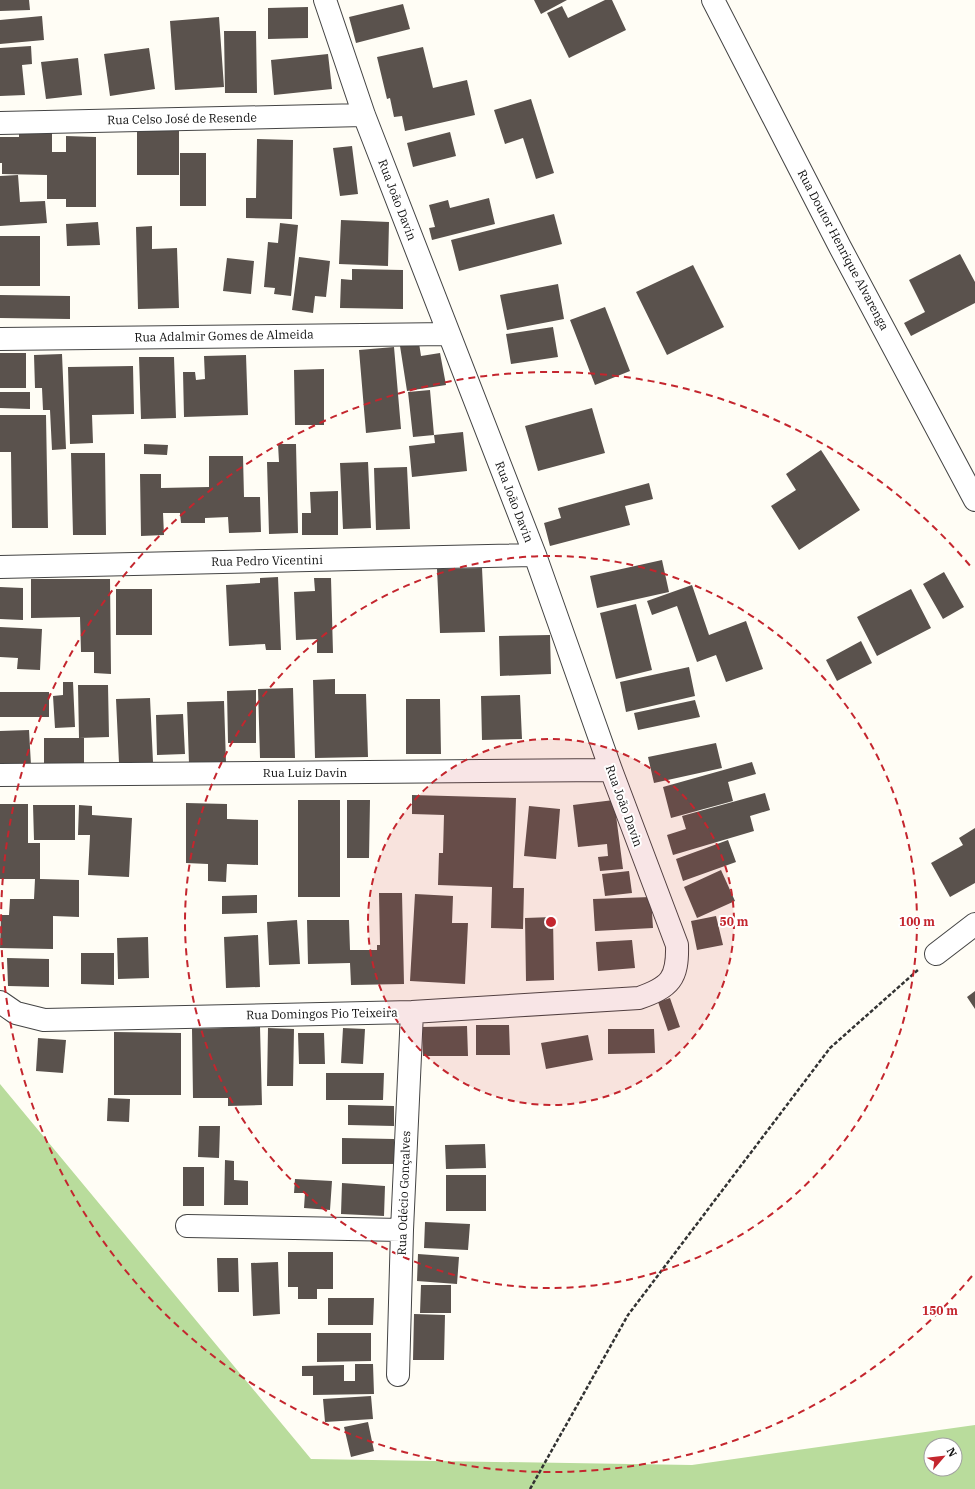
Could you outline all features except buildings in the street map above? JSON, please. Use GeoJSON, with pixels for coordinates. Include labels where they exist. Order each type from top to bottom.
{"type":"FeatureCollection","features":[{"type":"Feature","properties":{"kind":"street","name":"Rua João Davin"},"geometry":{"type":"LineString","coordinates":[[325,0],[364,115],[535,555],[611,770],[676,945],[677,961],[674,975],[670,982],[648,995]]}},
{"type":"Feature","properties":{"kind":"street","name":"Rua Doutor Henrique Alvarenga"},"geometry":{"type":"LineString","coordinates":[[713,0],[840,247],[975,500]]}},
{"type":"Feature","properties":{"kind":"street","name":"Rua Celso José de Resende"},"geometry":{"type":"LineString","coordinates":[[0,123],[364,115]]}},
{"type":"Feature","properties":{"kind":"street","name":"Rua Adalmir Gomes de Almeida"},"geometry":{"type":"LineString","coordinates":[[0,339],[449,334]]}},
{"type":"Feature","properties":{"kind":"street","name":"Rua Pedro Vicentini"},"geometry":{"type":"LineString","coordinates":[[0,567],[535,555]]}},
{"type":"Feature","properties":{"kind":"street","name":"Rua Luiz Davin"},"geometry":{"type":"LineString","coordinates":[[0,775],[611,770]]}},
{"type":"Feature","properties":{"kind":"street"},"geometry":{"type":"LineString","coordinates":[[936,954],[975,924]]}},
{"type":"Feature","properties":{"kind":"street","name":"Rua Domingos Pio Teixeira"},"geometry":{"type":"LineString","coordinates":[[0,1002],[16,1013],[44,1020],[412,1012],[628,999],[648,995]]}},
{"type":"Feature","properties":{"kind":"street","name":"Rua Odécio Gonçalves"},"geometry":{"type":"LineString","coordinates":[[398,1375],[402,1230],[412,1012]]}},
{"type":"Feature","properties":{"kind":"street"},"geometry":{"type":"LineString","coordinates":[[187,1226],[402,1230]]}},
{"type":"Feature","properties":{"kind":"path"},"geometry":{"type":"LineString","coordinates":[[530,1489],[628,1315],[825,1054],[936,954]]}},
{"type":"Feature","properties":{"kind":"green space"},"geometry":{"type":"Polygon","coordinates":[[[0,1084],[311,1459],[692,1465],[975,1425],[975,1489],[0,1489],[0,1084]]]}}]}
